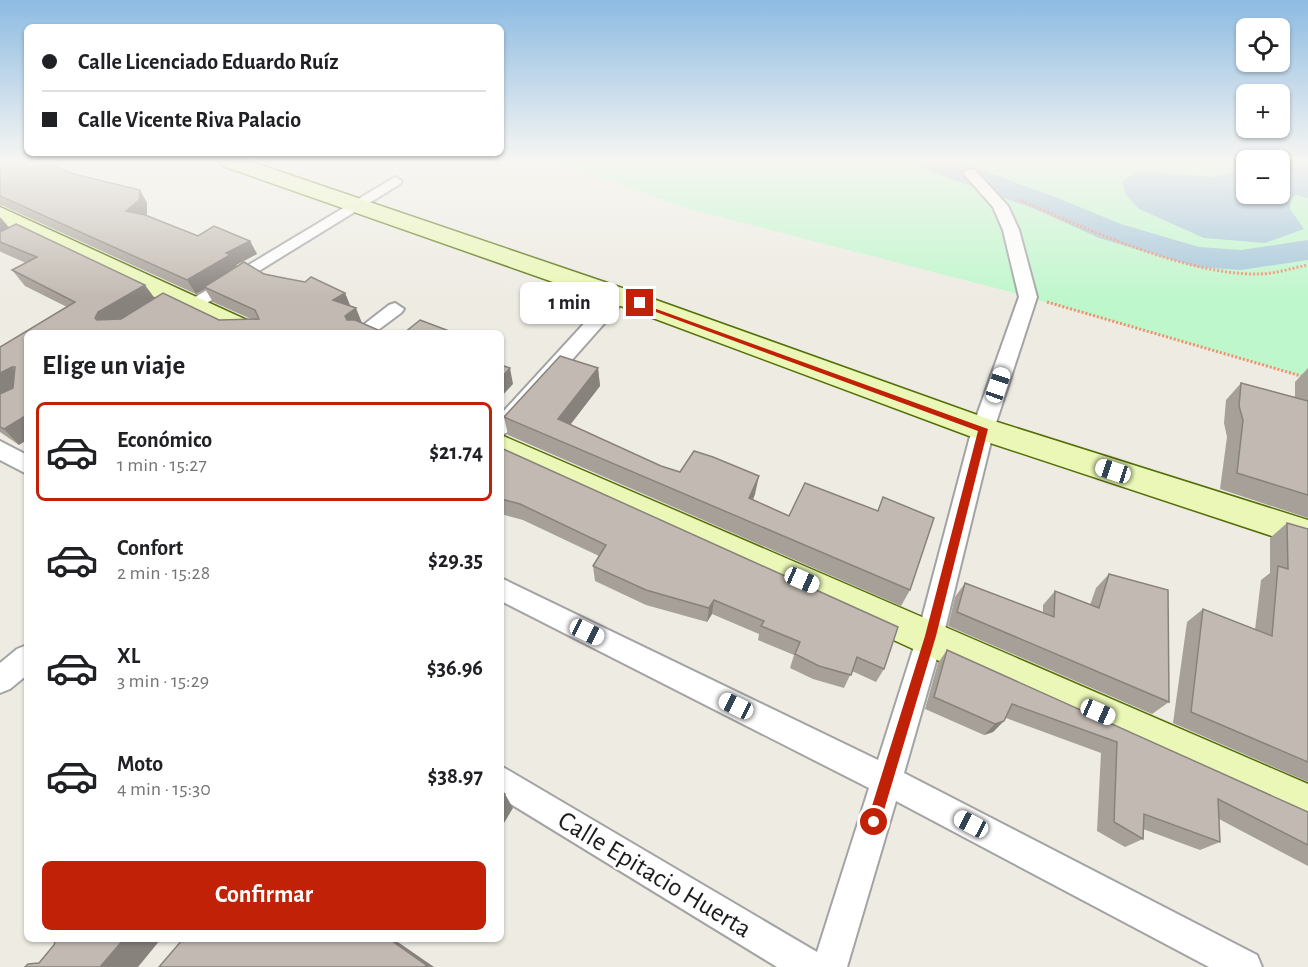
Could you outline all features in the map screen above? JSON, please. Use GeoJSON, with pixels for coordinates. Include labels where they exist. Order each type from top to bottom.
{"type":"FeatureCollection","features":[{"type":"Feature","properties":{"kind":"main road"},"geometry":{"type":"LineString","coordinates":[[362,207],[619,296],[983,429],[1308,534]]}},
{"type":"Feature","properties":{"kind":"main road"},"geometry":{"type":"LineString","coordinates":[[0,214],[21,235],[174,304],[244,330]]}},
{"type":"Feature","properties":{"kind":"main road"},"geometry":{"type":"LineString","coordinates":[[504,448],[930,636],[1308,807]]}},
{"type":"Feature","properties":{"kind":"street"},"geometry":{"type":"LineString","coordinates":[[174,304],[352,207]]}},
{"type":"Feature","properties":{"kind":"street"},"geometry":{"type":"LineString","coordinates":[[830,967],[930,636],[983,429],[1028,297],[1011,230],[1001,207]]}},
{"type":"Feature","properties":{"kind":"street"},"geometry":{"type":"LineString","coordinates":[[504,424],[619,296]]}},
{"type":"Feature","properties":{"kind":"street"},"geometry":{"type":"LineString","coordinates":[[366,330],[395,309]]}},
{"type":"Feature","properties":{"kind":"street"},"geometry":{"type":"LineString","coordinates":[[0,449],[24,464]]}},
{"type":"Feature","properties":{"kind":"street"},"geometry":{"type":"LineString","coordinates":[[504,590],[886,780],[1245,967]]}},
{"type":"Feature","properties":{"kind":"street"},"geometry":{"type":"LineString","coordinates":[[0,680],[24,660]]}},
{"type":"Feature","properties":{"kind":"street","name":"Calle Epitacio Huerta"},"geometry":{"type":"LineString","coordinates":[[504,783],[810,967]]}},
{"type":"Feature","properties":{"kind":"path"},"geometry":{"type":"LineString","coordinates":[[1036,207],[1091,230],[1193,263],[1256,274],[1308,265]]}},
{"type":"Feature","properties":{"kind":"path"},"geometry":{"type":"LineString","coordinates":[[1028,297],[1308,378]]}},
{"type":"Feature","properties":{"kind":"green space"},"geometry":{"type":"Polygon","coordinates":[[[684,207],[1308,207],[1308,378],[1011,292],[684,207]]]}},
{"type":"Feature","properties":{"kind":"water"},"geometry":{"type":"Polygon","coordinates":[[[1137,207],[1290,207],[1304,229],[1265,243],[1204,238],[1137,207]]]}},
{"type":"Feature","properties":{"kind":"building"},"geometry":{"type":"Polygon","coordinates":[[[25,207],[131,207],[126,211],[145,215],[198,236],[214,226],[250,241],[226,253],[230,255],[187,280],[25,207]]]}},
{"type":"Feature","properties":{"kind":"building"},"geometry":{"type":"Polygon","coordinates":[[[16,224],[145,285],[98,312],[95,318],[97,320],[121,319],[163,293],[219,320],[259,319],[255,310],[204,287],[244,262],[264,274],[305,282],[311,277],[345,293],[333,300],[356,308],[345,316],[347,320],[355,320],[378,330],[28,330],[75,302],[12,270],[37,257],[0,242],[0,232],[16,224]]]}},
{"type":"Feature","properties":{"kind":"building"},"geometry":{"type":"Polygon","coordinates":[[[420,320],[446,330],[408,330],[420,320]]]}},
{"type":"Feature","properties":{"kind":"building"},"geometry":{"type":"Polygon","coordinates":[[[24,333],[24,417],[4,429],[0,427],[0,394],[13,388],[15,367],[0,373],[0,347],[24,333]]]}},
{"type":"Feature","properties":{"kind":"building"},"geometry":{"type":"Polygon","coordinates":[[[560,356],[598,368],[558,419],[661,466],[680,472],[694,451],[713,457],[759,476],[749,498],[789,516],[805,483],[878,511],[883,497],[934,518],[910,590],[504,417],[560,356]]]}},
{"type":"Feature","properties":{"kind":"building"},"geometry":{"type":"Polygon","coordinates":[[[504,366],[510,368],[504,375],[504,366]]]}},
{"type":"Feature","properties":{"kind":"building"},"geometry":{"type":"Polygon","coordinates":[[[1241,383],[1308,401],[1308,495],[1237,473],[1243,420],[1239,406],[1241,383]]]}},
{"type":"Feature","properties":{"kind":"building"},"geometry":{"type":"Polygon","coordinates":[[[504,449],[898,627],[884,669],[857,657],[851,675],[819,666],[795,654],[800,642],[761,626],[764,621],[714,600],[709,608],[646,590],[593,566],[606,545],[520,504],[504,500],[504,449]]]}},
{"type":"Feature","properties":{"kind":"building"},"geometry":{"type":"Polygon","coordinates":[[[1287,523],[1308,529],[1308,762],[1191,712],[1203,609],[1272,636],[1278,566],[1288,569],[1287,523]]]}},
{"type":"Feature","properties":{"kind":"building"},"geometry":{"type":"Polygon","coordinates":[[[1109,574],[1168,590],[1169,702],[957,612],[965,583],[1054,617],[1055,591],[1099,608],[1109,574]]]}},
{"type":"Feature","properties":{"kind":"building"},"geometry":{"type":"Polygon","coordinates":[[[947,650],[1308,812],[1308,845],[1218,799],[1220,842],[1144,814],[1143,839],[1114,822],[1117,742],[1012,704],[1004,721],[995,724],[934,697],[947,650]]]}},
{"type":"Feature","properties":{"kind":"building"},"geometry":{"type":"Polygon","coordinates":[[[55,942],[121,942],[100,967],[25,967],[28,964],[39,963],[55,942]]]}},
{"type":"Feature","properties":{"kind":"building"},"geometry":{"type":"Polygon","coordinates":[[[180,942],[393,942],[426,965],[425,967],[159,967],[180,942]]]}},
{"type":"Feature","properties":{"kind":"waterway"},"geometry":{"type":"LineString","coordinates":[[1055,207],[1110,231],[1197,257],[1241,260],[1308,250]]}},
{"type":"Feature","properties":{"kind":"route"},"geometry":{"type":"LineString","coordinates":[[640,303],[983,429],[930,636],[874,822]]}}]}
